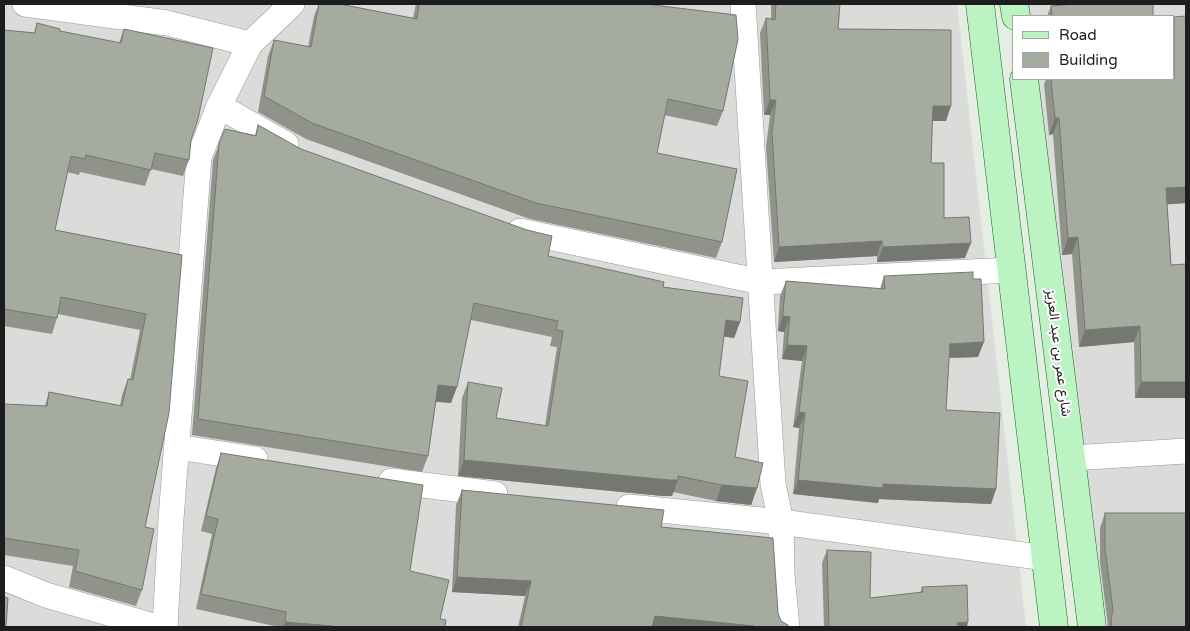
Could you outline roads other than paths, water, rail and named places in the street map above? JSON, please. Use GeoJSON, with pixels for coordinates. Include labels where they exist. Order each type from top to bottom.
{"type":"FeatureCollection","features":[{"type":"Feature","properties":{"kind":"main road"},"geometry":{"type":"LineString","coordinates":[[980,4],[1054,627]]}},
{"type":"Feature","properties":{"kind":"main road","name":"شارع عمر بن عبد العزيز"},"geometry":{"type":"LineString","coordinates":[[1024,80],[1092,627]]}},
{"type":"Feature","properties":{"kind":"street"},"geometry":{"type":"LineString","coordinates":[[25,4],[167,24],[250,44]]}},
{"type":"Feature","properties":{"kind":"street"},"geometry":{"type":"LineString","coordinates":[[165,627],[200,157],[219,106],[250,44],[292,4]]}},
{"type":"Feature","properties":{"kind":"street"},"geometry":{"type":"LineString","coordinates":[[716,15],[744,11],[773,484],[781,522],[782,575],[787,627]]}},
{"type":"Feature","properties":{"kind":"street"},"geometry":{"type":"LineString","coordinates":[[219,106],[310,156]]}},
{"type":"Feature","properties":{"kind":"street"},"geometry":{"type":"LineString","coordinates":[[498,222],[526,233],[761,282],[1012,270]]}},
{"type":"Feature","properties":{"kind":"street"},"geometry":{"type":"LineString","coordinates":[[177,447],[274,462]]}},
{"type":"Feature","properties":{"kind":"street"},"geometry":{"type":"LineString","coordinates":[[1071,458],[1186,451]]}},
{"type":"Feature","properties":{"kind":"street"},"geometry":{"type":"LineString","coordinates":[[371,478],[439,489],[517,496]]}},
{"type":"Feature","properties":{"kind":"street"},"geometry":{"type":"LineString","coordinates":[[605,505],[781,522],[1046,558]]}},
{"type":"Feature","properties":{"kind":"street"},"geometry":{"type":"LineString","coordinates":[[4,578],[46,595],[157,627]]}}]}
